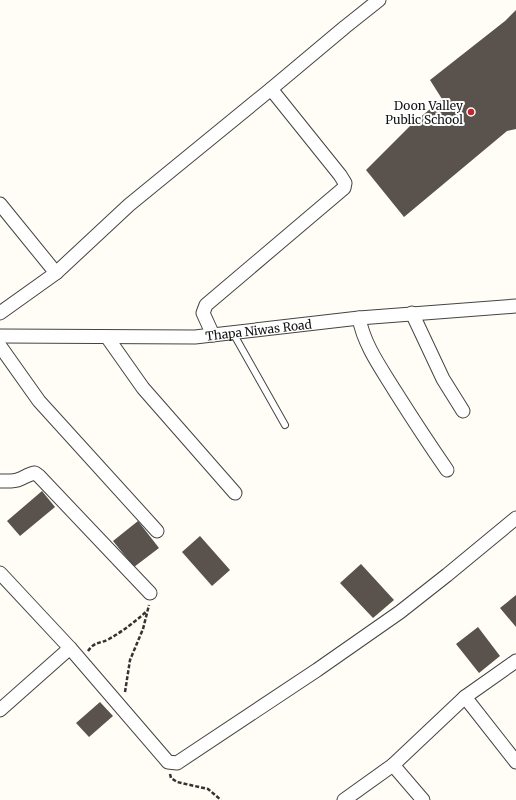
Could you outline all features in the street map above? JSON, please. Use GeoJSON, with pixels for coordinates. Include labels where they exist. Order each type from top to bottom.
{"type":"FeatureCollection","features":[{"type":"Feature","properties":{"kind":"street"},"geometry":{"type":"LineString","coordinates":[[0,313],[56,272],[129,206],[379,0]]}},
{"type":"Feature","properties":{"kind":"street"},"geometry":{"type":"LineString","coordinates":[[212,336],[203,313],[206,304],[344,188],[345,183],[340,175],[271,89]]}},
{"type":"Feature","properties":{"kind":"street"},"geometry":{"type":"LineString","coordinates":[[0,204],[56,272]]}},
{"type":"Feature","properties":{"kind":"street","name":"Thapa Niwas Road"},"geometry":{"type":"LineString","coordinates":[[0,336],[195,337],[359,318],[516,306]]}},
{"type":"Feature","properties":{"kind":"street"},"geometry":{"type":"LineString","coordinates":[[412,313],[443,379],[463,411]]}},
{"type":"Feature","properties":{"kind":"street"},"geometry":{"type":"LineString","coordinates":[[359,318],[362,331],[375,358],[426,441],[447,470]]}},
{"type":"Feature","properties":{"kind":"street"},"geometry":{"type":"LineString","coordinates":[[107,337],[143,388],[235,493]]}},
{"type":"Feature","properties":{"kind":"street"},"geometry":{"type":"LineString","coordinates":[[0,346],[39,401],[157,531]]}},
{"type":"Feature","properties":{"kind":"street"},"geometry":{"type":"LineString","coordinates":[[0,481],[11,481],[35,473],[150,592]]}},
{"type":"Feature","properties":{"kind":"street"},"geometry":{"type":"LineString","coordinates":[[0,573],[70,648],[168,762],[177,763],[317,670],[387,621],[447,575],[516,518]]}},
{"type":"Feature","properties":{"kind":"street"},"geometry":{"type":"LineString","coordinates":[[0,710],[70,648]]}},
{"type":"Feature","properties":{"kind":"street"},"geometry":{"type":"LineString","coordinates":[[344,800],[393,765],[465,696],[516,661]]}},
{"type":"Feature","properties":{"kind":"street"},"geometry":{"type":"LineString","coordinates":[[465,696],[516,762]]}},
{"type":"Feature","properties":{"kind":"street"},"geometry":{"type":"LineString","coordinates":[[393,765],[423,800]]}},
{"type":"Feature","properties":{"kind":"lane"},"geometry":{"type":"LineString","coordinates":[[233,333],[285,425]]}},
{"type":"Feature","properties":{"kind":"path"},"geometry":{"type":"LineString","coordinates":[[121,707],[130,660],[143,629],[148,610],[150,592]]}},
{"type":"Feature","properties":{"kind":"path"},"geometry":{"type":"LineString","coordinates":[[81,661],[93,645],[108,640],[148,610]]}},
{"type":"Feature","properties":{"kind":"path"},"geometry":{"type":"LineString","coordinates":[[168,762],[171,778],[177,782],[208,789],[221,800]]}},
{"type":"Feature","properties":{"kind":"building","name":"Doon Valley Public School"},"geometry":{"type":"Polygon","coordinates":[[[516,10],[516,129],[507,131],[404,217],[366,170],[411,125],[442,99],[430,80],[505,21],[516,10]]]}},
{"type":"Feature","properties":{"kind":"building"},"geometry":{"type":"Polygon","coordinates":[[[42,491],[55,507],[20,536],[7,521],[42,491]]]}},
{"type":"Feature","properties":{"kind":"building"},"geometry":{"type":"Polygon","coordinates":[[[138,521],[159,548],[134,567],[113,541],[138,521]]]}},
{"type":"Feature","properties":{"kind":"building"},"geometry":{"type":"Polygon","coordinates":[[[200,536],[230,570],[212,586],[182,552],[200,536]]]}},
{"type":"Feature","properties":{"kind":"building"},"geometry":{"type":"Polygon","coordinates":[[[361,564],[394,600],[373,618],[340,583],[361,564]]]}},
{"type":"Feature","properties":{"kind":"building"},"geometry":{"type":"Polygon","coordinates":[[[516,595],[516,627],[500,608],[516,595]]]}},
{"type":"Feature","properties":{"kind":"building"},"geometry":{"type":"Polygon","coordinates":[[[478,627],[500,656],[479,673],[456,644],[478,627]]]}},
{"type":"Feature","properties":{"kind":"building"},"geometry":{"type":"Polygon","coordinates":[[[100,702],[113,716],[89,737],[76,723],[100,702]]]}},
{"type":"Feature","properties":{"kind":"place","name":"Doon Valley Public School"},"geometry":{"type":"Point","coordinates":[471,112]}}]}
